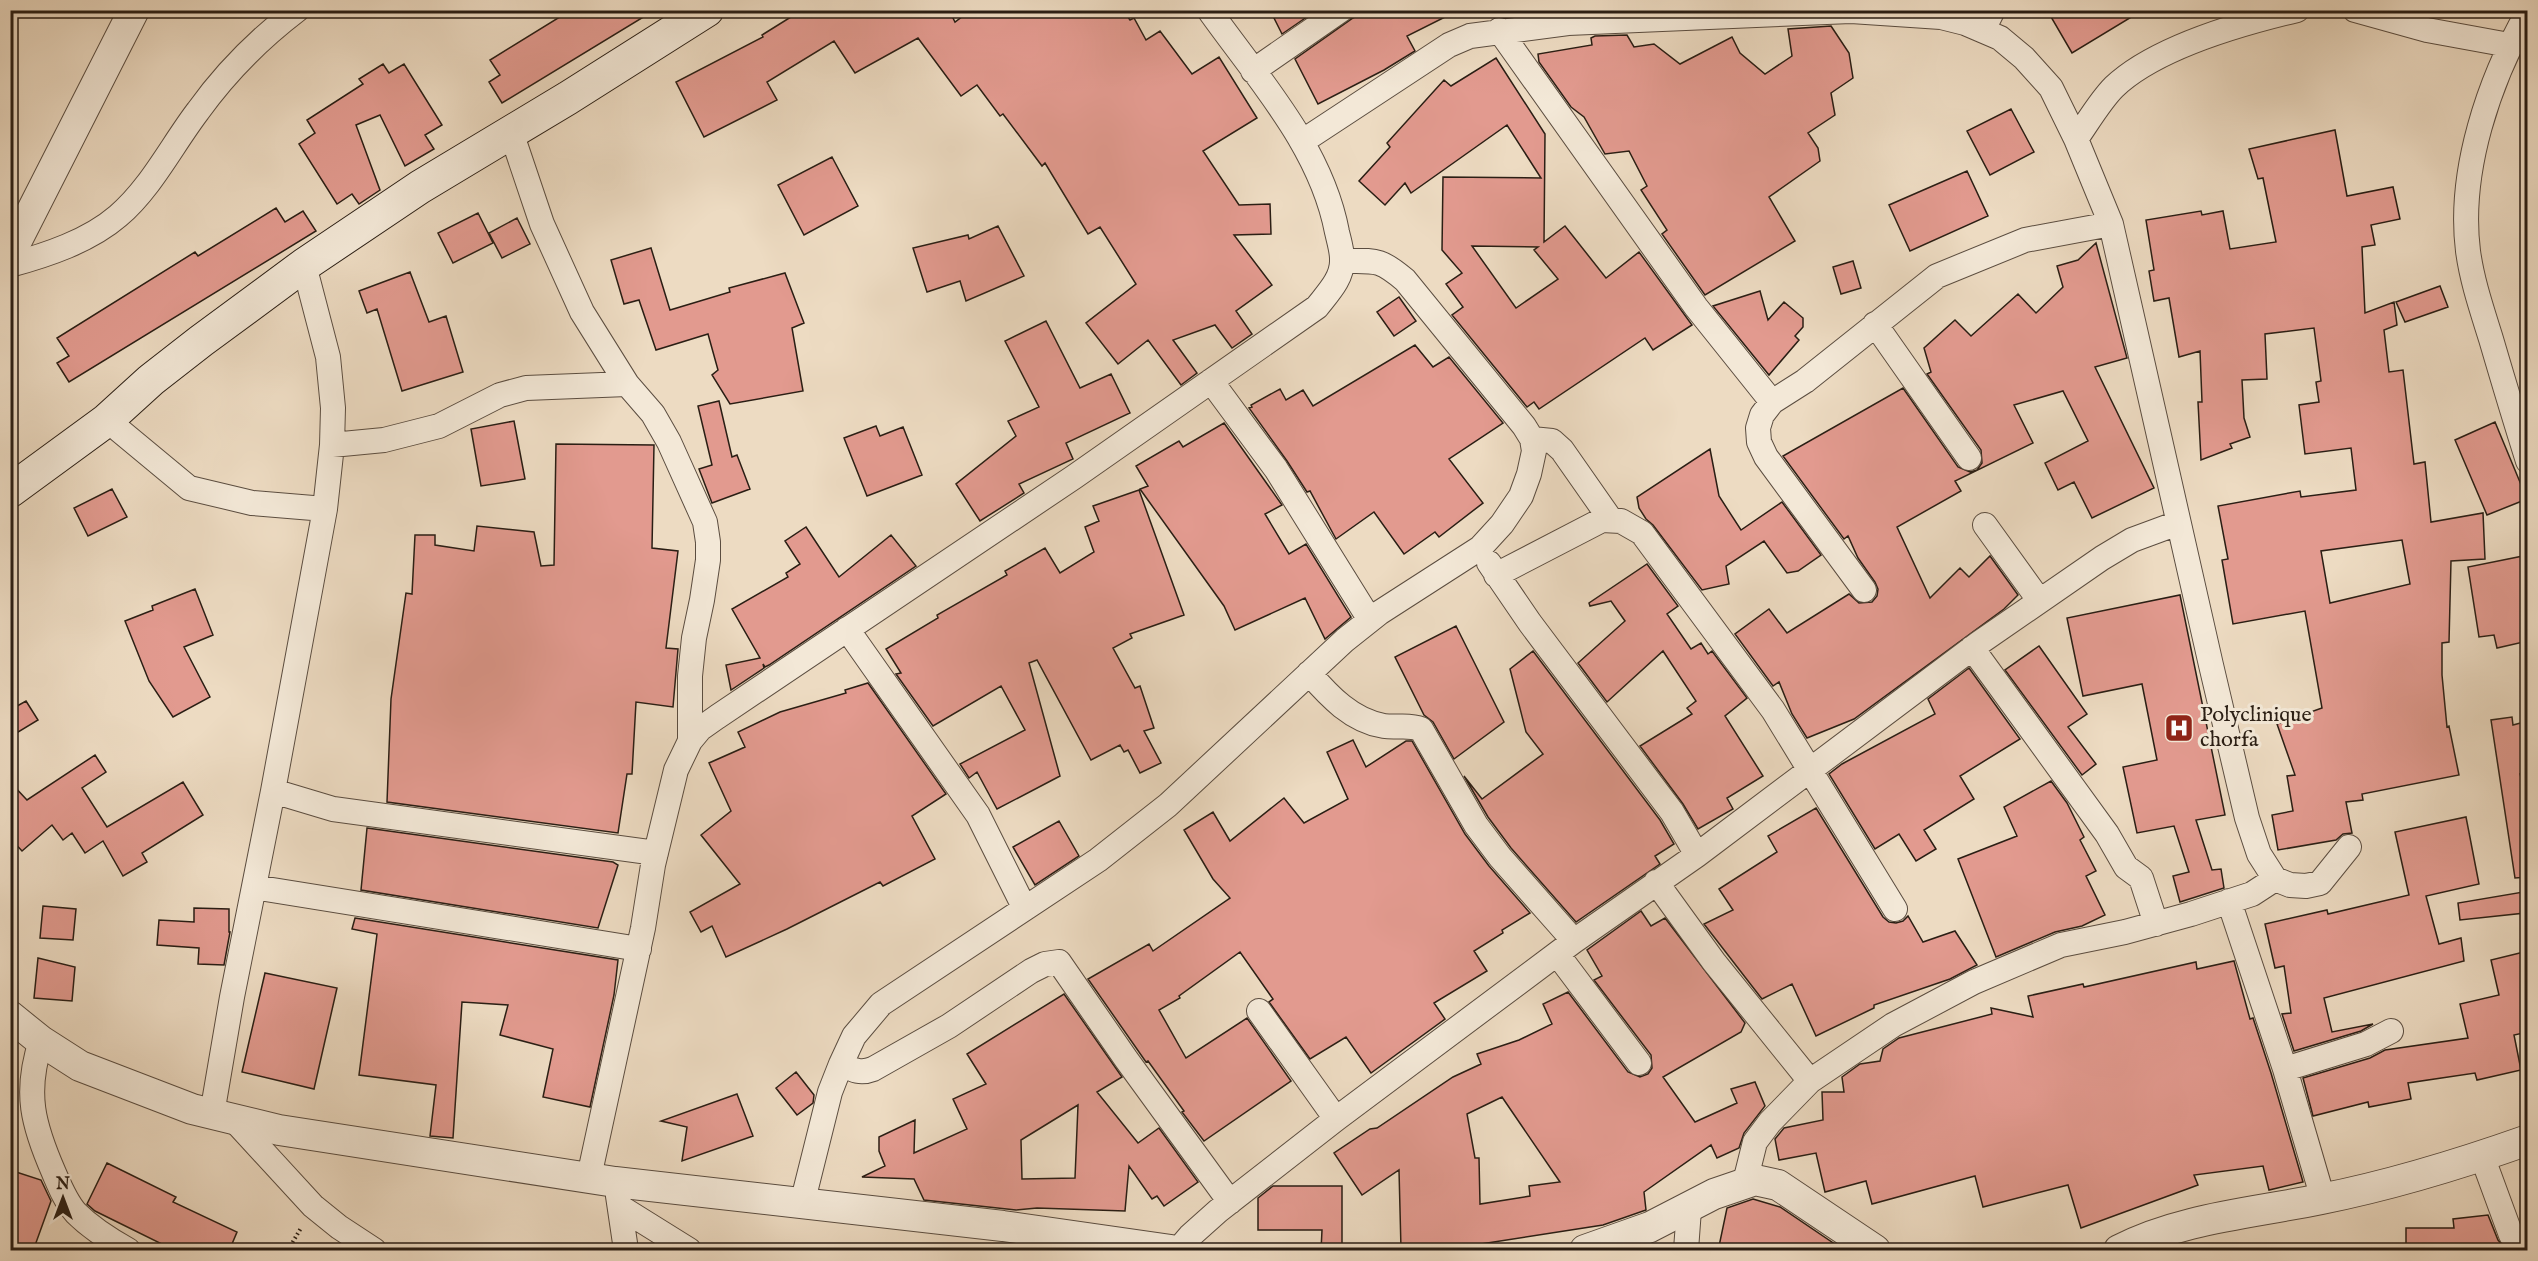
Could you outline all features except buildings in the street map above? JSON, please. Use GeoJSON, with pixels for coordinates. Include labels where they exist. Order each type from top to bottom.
{"type":"FeatureCollection","features":[{"type":"Feature","properties":{"kind":"main road"},"geometry":{"type":"LineString","coordinates":[[10,491],[107,420],[176,360],[304,265],[420,187],[707,10]]}},
{"type":"Feature","properties":{"kind":"street"},"geometry":{"type":"LineString","coordinates":[[10,254],[134,10]]}},
{"type":"Feature","properties":{"kind":"street"},"geometry":{"type":"LineString","coordinates":[[10,265],[65,246],[118,216],[135,199],[199,109],[227,75],[265,35],[297,10]]}},
{"type":"Feature","properties":{"kind":"street"},"geometry":{"type":"LineString","coordinates":[[626,1251],[608,1189],[639,949],[656,853],[676,770],[690,741],[700,729],[717,717],[1074,477],[1317,307],[1336,283],[1342,261],[1334,214],[1322,181],[1303,141],[1209,10]]}},
{"type":"Feature","properties":{"kind":"street"},"geometry":{"type":"LineString","coordinates":[[1253,71],[1341,10]]}},
{"type":"Feature","properties":{"kind":"street"},"geometry":{"type":"LineString","coordinates":[[2076,139],[2114,87],[2140,67],[2186,45],[2255,20],[2297,10]]}},
{"type":"Feature","properties":{"kind":"street"},"geometry":{"type":"LineString","coordinates":[[2355,10],[2427,30],[2509,45]]}},
{"type":"Feature","properties":{"kind":"street"},"geometry":{"type":"LineString","coordinates":[[1303,141],[1449,45],[1470,36],[1499,30],[1653,15],[1774,12],[1851,11],[1988,20],[2000,38],[2024,58],[2051,88],[2076,139],[2111,224],[2247,818],[2259,854],[2275,879],[2290,885],[2306,886],[2320,883],[2349,847]]}},
{"type":"Feature","properties":{"kind":"street"},"geometry":{"type":"LineString","coordinates":[[2528,12],[2509,45],[2477,132],[2466,220],[2468,252],[2475,286],[2528,461]]}},
{"type":"Feature","properties":{"kind":"street"},"geometry":{"type":"LineString","coordinates":[[1499,30],[1696,307],[1772,402]]}},
{"type":"Feature","properties":{"kind":"street"},"geometry":{"type":"LineString","coordinates":[[511,132],[542,224],[582,312],[627,384],[653,414],[705,522],[708,560],[694,638],[690,676],[690,741]]}},
{"type":"Feature","properties":{"kind":"street"},"geometry":{"type":"LineString","coordinates":[[1864,590],[1766,457],[1759,442],[1758,428],[1762,416],[1772,402],[1805,381],[1937,276],[2025,240],[2111,224]]}},
{"type":"Feature","properties":{"kind":"street"},"geometry":{"type":"LineString","coordinates":[[802,1204],[830,1092],[841,1064],[854,1036],[881,1004],[1024,907],[1066,882],[1168,805],[1345,640],[1436,574],[1480,548],[1502,524],[1521,496],[1534,451],[1532,439],[1406,280],[1386,264],[1374,261],[1342,261]]}},
{"type":"Feature","properties":{"kind":"street"},"geometry":{"type":"LineString","coordinates":[[222,1117],[254,887],[325,509],[332,446],[333,408],[328,357],[304,265]]}},
{"type":"Feature","properties":{"kind":"street"},"geometry":{"type":"LineString","coordinates":[[1875,324],[1969,458]]}},
{"type":"Feature","properties":{"kind":"street"},"geometry":{"type":"LineString","coordinates":[[1211,381],[1276,469],[1370,620]]}},
{"type":"Feature","properties":{"kind":"street"},"geometry":{"type":"LineString","coordinates":[[332,446],[384,441],[439,426],[500,396],[525,388],[627,384]]}},
{"type":"Feature","properties":{"kind":"street"},"geometry":{"type":"LineString","coordinates":[[107,420],[189,488],[252,503],[325,509]]}},
{"type":"Feature","properties":{"kind":"street"},"geometry":{"type":"LineString","coordinates":[[1532,439],[1552,441],[1562,450],[1611,520]]}},
{"type":"Feature","properties":{"kind":"street"},"geometry":{"type":"LineString","coordinates":[[1496,575],[1576,535],[1596,522],[1621,521],[1642,533],[1773,710],[1895,909]]}},
{"type":"Feature","properties":{"kind":"street"},"geometry":{"type":"LineString","coordinates":[[1178,1251],[1190,1236],[1230,1202],[1336,1119],[1656,882],[1697,855],[1972,648],[2039,600],[2132,540],[2178,523]]}},
{"type":"Feature","properties":{"kind":"street"},"geometry":{"type":"LineString","coordinates":[[1985,525],[2039,600]]}},
{"type":"Feature","properties":{"kind":"street"},"geometry":{"type":"LineString","coordinates":[[1480,548],[1496,575],[1672,812],[1697,855]]}},
{"type":"Feature","properties":{"kind":"street"},"geometry":{"type":"LineString","coordinates":[[847,629],[978,814],[1024,907]]}},
{"type":"Feature","properties":{"kind":"street"},"geometry":{"type":"LineString","coordinates":[[1972,648],[2107,834],[2126,867],[2141,878],[2156,924]]}},
{"type":"Feature","properties":{"kind":"street"},"geometry":{"type":"LineString","coordinates":[[1309,673],[1340,705],[1367,721],[1386,726],[1410,726],[1420,729],[1476,825],[1566,948],[1639,1063]]}},
{"type":"Feature","properties":{"kind":"street"},"geometry":{"type":"LineString","coordinates":[[273,791],[333,809],[656,853]]}},
{"type":"Feature","properties":{"kind":"street"},"geometry":{"type":"LineString","coordinates":[[1745,1182],[1755,1142],[1770,1122],[1810,1081],[1893,1025],[1974,982],[2061,945],[2156,924],[2252,894],[2275,879]]}},
{"type":"Feature","properties":{"kind":"street"},"geometry":{"type":"LineString","coordinates":[[1656,882],[1714,962],[1810,1081]]}},
{"type":"Feature","properties":{"kind":"street"},"geometry":{"type":"LineString","coordinates":[[254,887],[639,949]]}},
{"type":"Feature","properties":{"kind":"street"},"geometry":{"type":"LineString","coordinates":[[2229,901],[2285,1070],[2323,1198]]}},
{"type":"Feature","properties":{"kind":"street"},"geometry":{"type":"LineString","coordinates":[[841,1064],[860,1072],[873,1070],[950,1026],[1031,971],[1045,964],[1059,962],[1230,1202]]}},
{"type":"Feature","properties":{"kind":"street"},"geometry":{"type":"LineString","coordinates":[[1259,1011],[1336,1119]]}},
{"type":"Feature","properties":{"kind":"street"},"geometry":{"type":"LineString","coordinates":[[10,1016],[41,1041],[80,1066],[222,1117],[279,1130],[608,1189],[802,1204],[1002,1226],[1111,1247],[1171,1251]]}},
{"type":"Feature","properties":{"kind":"street"},"geometry":{"type":"LineString","coordinates":[[2285,1070],[2366,1044],[2391,1031]]}},
{"type":"Feature","properties":{"kind":"street"},"geometry":{"type":"LineString","coordinates":[[41,1041],[21,1107],[35,1125],[70,1206],[110,1240],[128,1251]]}},
{"type":"Feature","properties":{"kind":"street"},"geometry":{"type":"LineString","coordinates":[[222,1117],[313,1206],[374,1251]]}},
{"type":"Feature","properties":{"kind":"street"},"geometry":{"type":"LineString","coordinates":[[2119,1251],[2175,1228],[2394,1182],[2528,1140]]}},
{"type":"Feature","properties":{"kind":"street"},"geometry":{"type":"LineString","coordinates":[[2482,1156],[2516,1244]]}},
{"type":"Feature","properties":{"kind":"street"},"geometry":{"type":"LineString","coordinates":[[1585,1251],[1650,1227],[1689,1209],[1714,1194],[1755,1180],[1779,1185],[1875,1251]]}},
{"type":"Feature","properties":{"kind":"street"},"geometry":{"type":"LineString","coordinates":[[608,1189],[689,1251]]}},
{"type":"Feature","properties":{"kind":"street"},"geometry":{"type":"LineString","coordinates":[[1686,1251],[1689,1209]]}},
{"type":"Feature","properties":{"kind":"place","name":"Polyclinique chorfa"},"geometry":{"type":"Point","coordinates":[2179,728]}}]}
